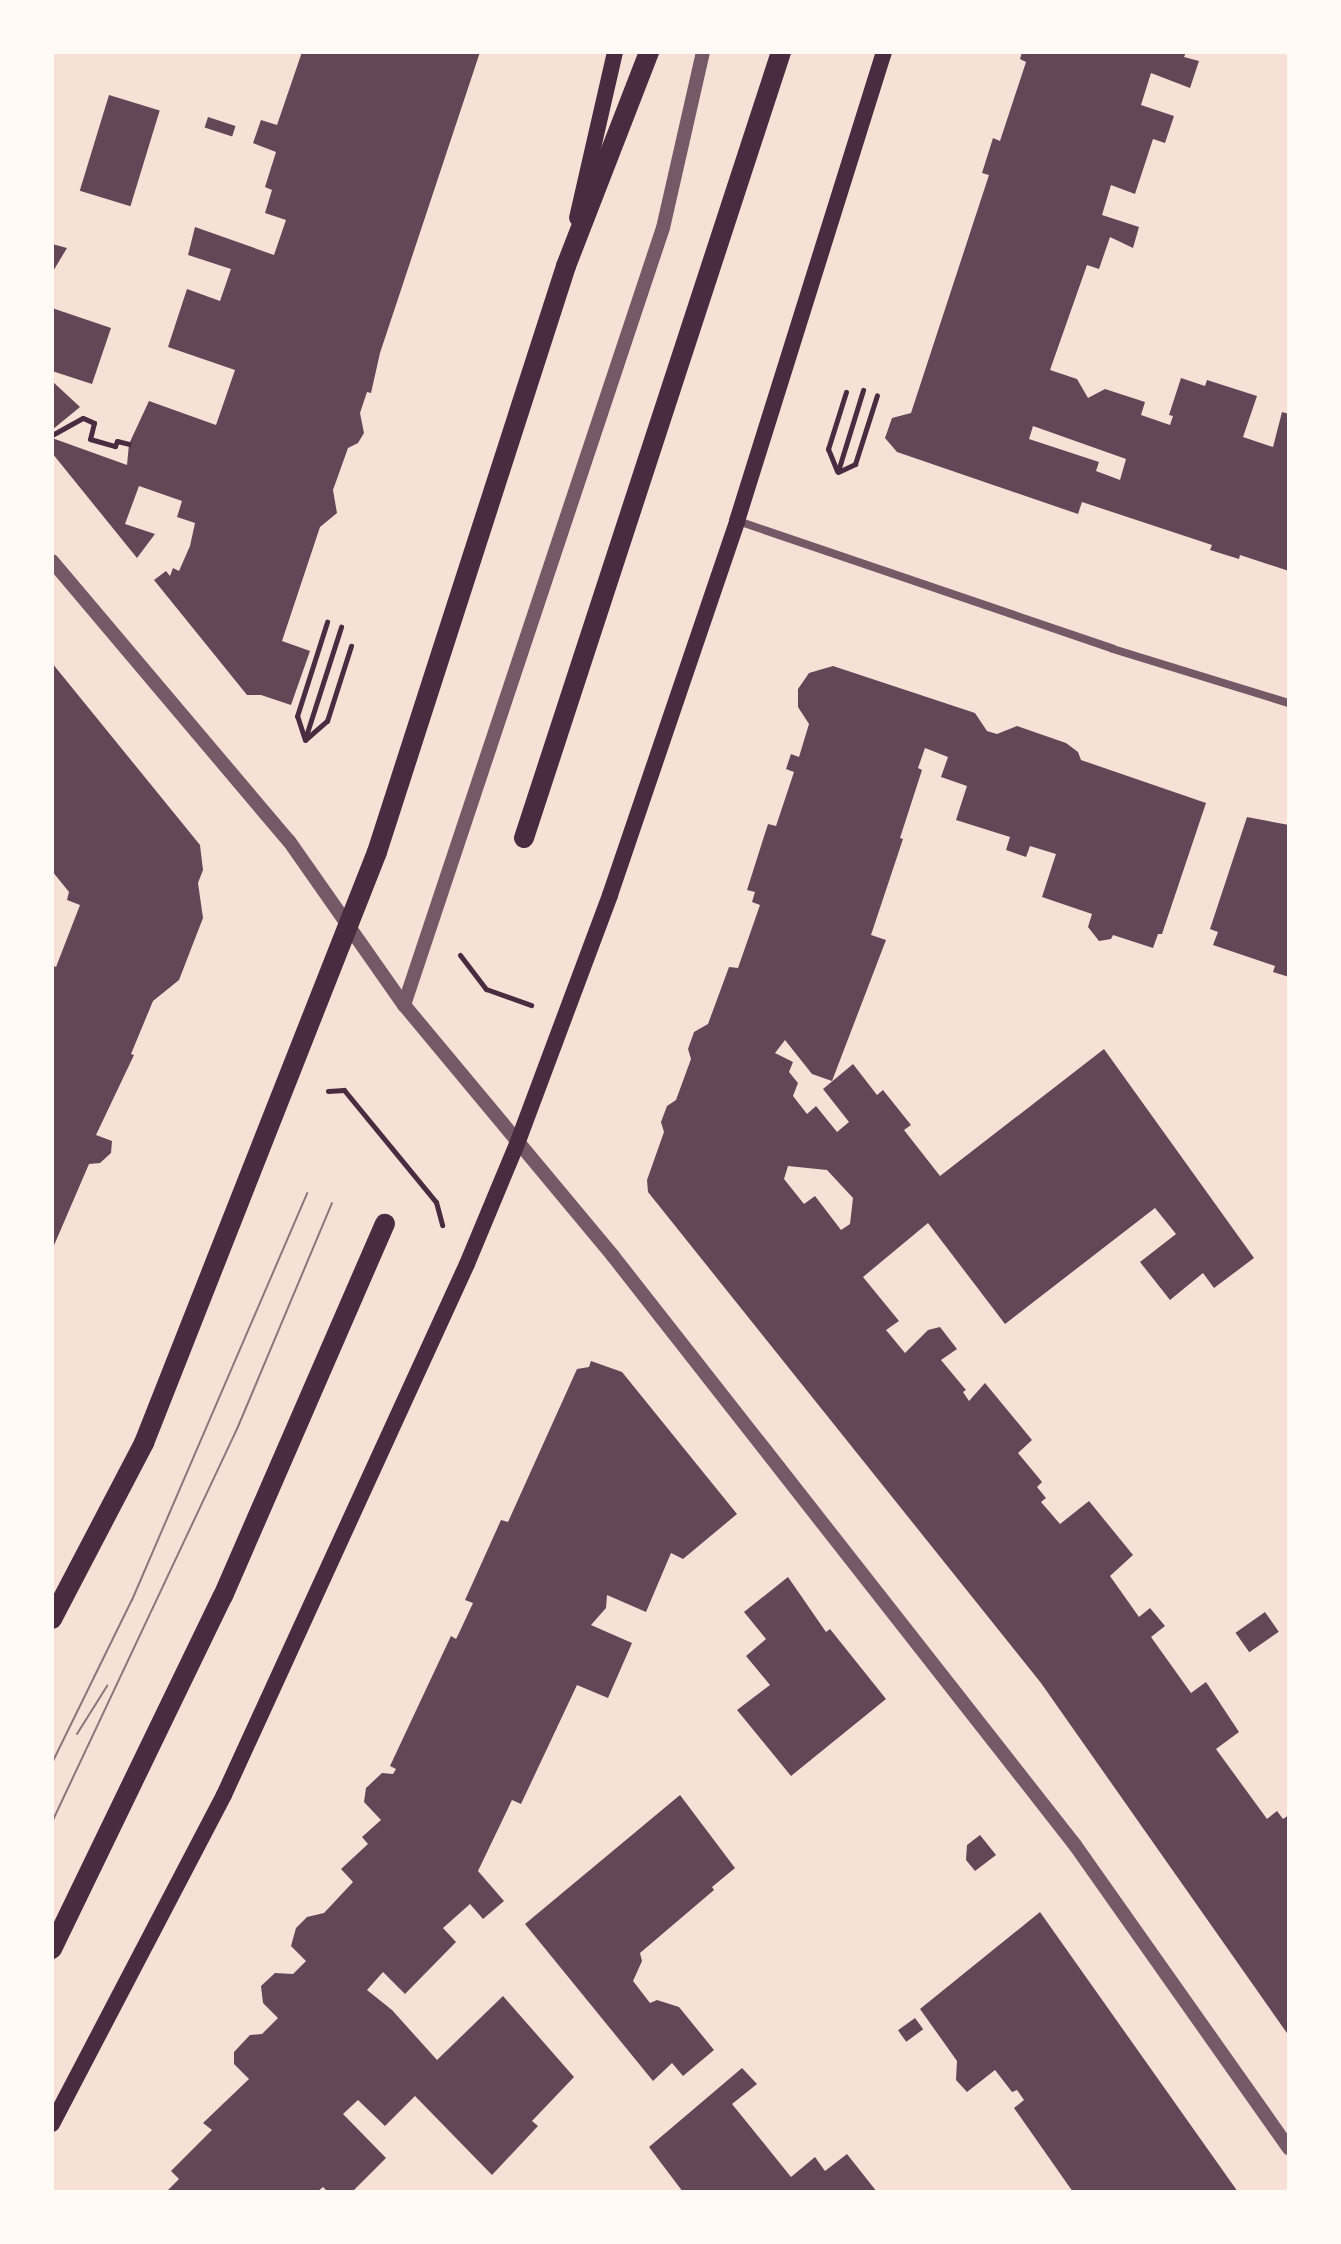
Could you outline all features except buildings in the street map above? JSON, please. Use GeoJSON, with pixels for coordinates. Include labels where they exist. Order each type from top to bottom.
{"type":"FeatureCollection","features":[{"type":"Feature","properties":{"kind":"main road"},"geometry":{"type":"LineString","coordinates":[[566,266],[615,52]]}},
{"type":"Feature","properties":{"kind":"main road"},"geometry":{"type":"LineString","coordinates":[[52,1619],[144,1443],[377,852],[566,266],[649,52]]}},
{"type":"Feature","properties":{"kind":"main road"},"geometry":{"type":"LineString","coordinates":[[524,838],[781,52]]}},
{"type":"Feature","properties":{"kind":"main road"},"geometry":{"type":"LineString","coordinates":[[52,2124],[224,1795],[467,1264],[517,1144],[610,895],[737,521],[884,52]]}},
{"type":"Feature","properties":{"kind":"main road"},"geometry":{"type":"LineString","coordinates":[[52,1949],[223,1596],[385,1224]]}},
{"type":"Feature","properties":{"kind":"street"},"geometry":{"type":"LineString","coordinates":[[404,1005],[663,228],[703,52]]}},
{"type":"Feature","properties":{"kind":"street"},"geometry":{"type":"LineString","coordinates":[[737,521],[1098,644],[1289,703]]}},
{"type":"Feature","properties":{"kind":"street"},"geometry":{"type":"LineString","coordinates":[[52,561],[289,841],[404,1005],[613,1256],[1075,1845],[1289,2148]]}},
{"type":"Feature","properties":{"kind":"path"},"geometry":{"type":"LineString","coordinates":[[838,472],[863,390]]}},
{"type":"Feature","properties":{"kind":"path"},"geometry":{"type":"LineString","coordinates":[[838,472],[828,449],[846,392]]}},
{"type":"Feature","properties":{"kind":"path"},"geometry":{"type":"LineString","coordinates":[[838,472],[855,464],[877,395]]}},
{"type":"Feature","properties":{"kind":"path"},"geometry":{"type":"LineString","coordinates":[[52,435],[83,418],[94,423],[90,439],[115,446],[117,441],[129,444]]}},
{"type":"Feature","properties":{"kind":"path"},"geometry":{"type":"LineString","coordinates":[[305,740],[297,716],[327,622]]}},
{"type":"Feature","properties":{"kind":"path"},"geometry":{"type":"LineString","coordinates":[[305,740],[341,627]]}},
{"type":"Feature","properties":{"kind":"path"},"geometry":{"type":"LineString","coordinates":[[305,740],[327,721],[351,646]]}},
{"type":"Feature","properties":{"kind":"path"},"geometry":{"type":"LineString","coordinates":[[451,943],[486,989],[535,1006]]}},
{"type":"Feature","properties":{"kind":"path"},"geometry":{"type":"LineString","coordinates":[[328,1091],[344,1090],[436,1202],[444,1233]]}},
{"type":"Feature","properties":{"kind":"tram line"},"geometry":{"type":"LineString","coordinates":[[52,1763],[132,1600],[307,1193]]}},
{"type":"Feature","properties":{"kind":"tram line"},"geometry":{"type":"LineString","coordinates":[[52,1822],[237,1429],[332,1203]]}},
{"type":"Feature","properties":{"kind":"tram line"},"geometry":{"type":"LineString","coordinates":[[77,1734],[107,1686]]}}]}
